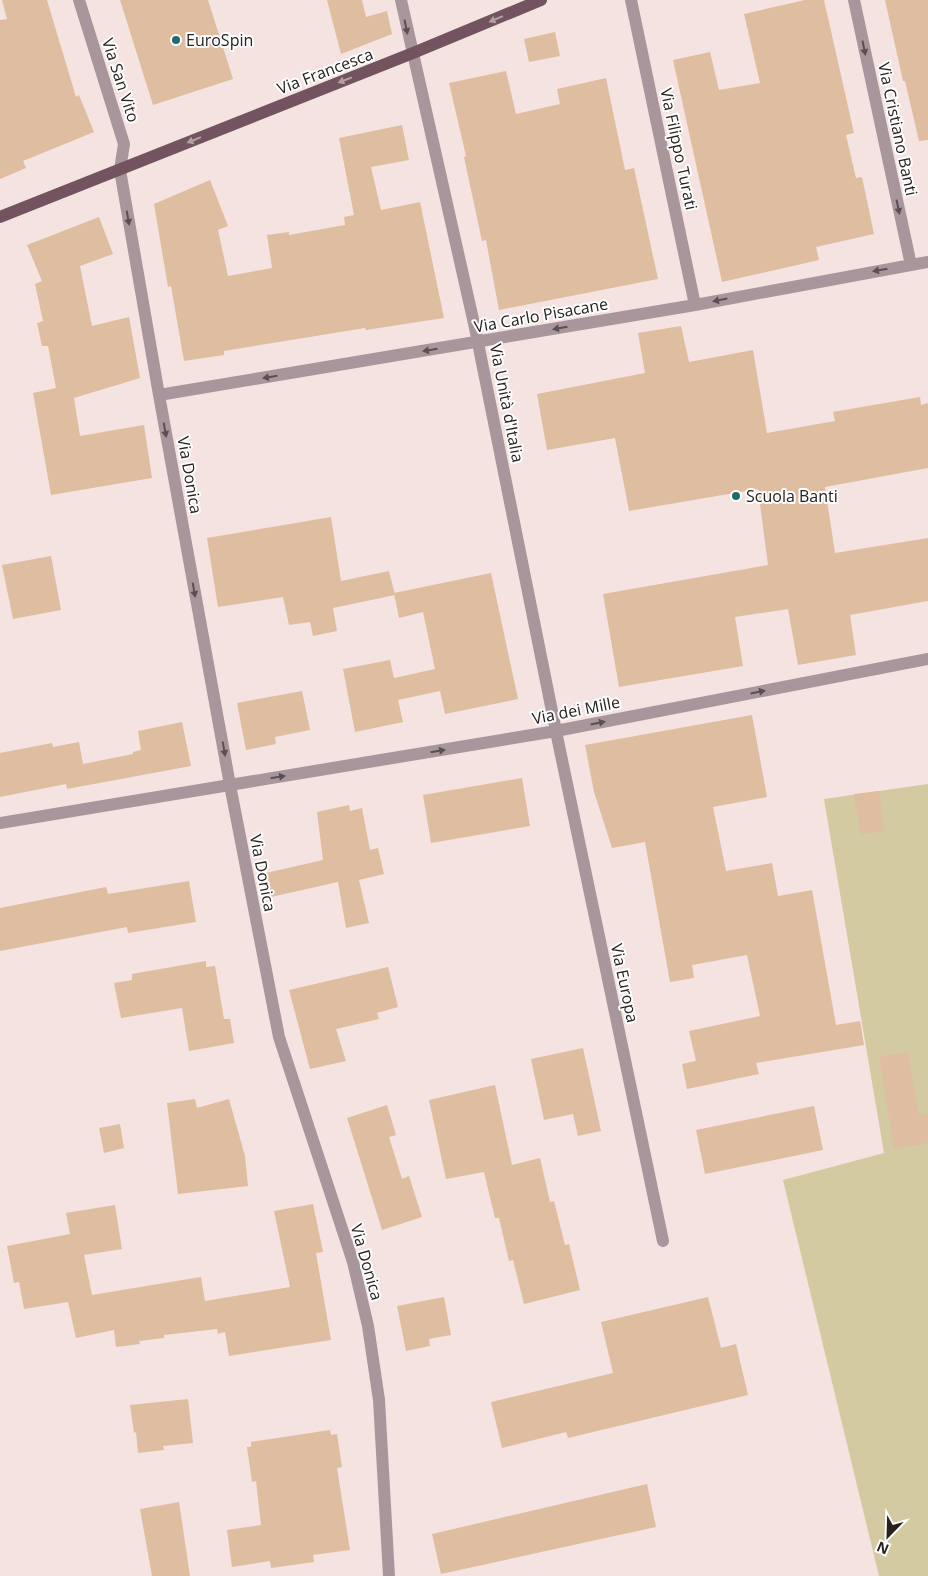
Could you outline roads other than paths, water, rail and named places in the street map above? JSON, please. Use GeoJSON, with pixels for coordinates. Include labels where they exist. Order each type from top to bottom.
{"type":"FeatureCollection","features":[{"type":"Feature","properties":{"kind":"main road","name":"Via Francesca"},"geometry":{"type":"LineString","coordinates":[[0,217],[413,53],[541,0]]}},
{"type":"Feature","properties":{"kind":"street","name":"Via San Vito"},"geometry":{"type":"LineString","coordinates":[[79,0],[124,144],[120,170]]}},
{"type":"Feature","properties":{"kind":"street","name":"Via Unità d'Italia"},"geometry":{"type":"LineString","coordinates":[[401,0],[478,342],[556,731]]}},
{"type":"Feature","properties":{"kind":"street","name":"Via Filippo Turati"},"geometry":{"type":"LineString","coordinates":[[631,0],[695,305]]}},
{"type":"Feature","properties":{"kind":"street","name":"Via Cristiano Banti"},"geometry":{"type":"LineString","coordinates":[[854,0],[911,265]]}},
{"type":"Feature","properties":{"kind":"street","name":"Via Donica"},"geometry":{"type":"LineString","coordinates":[[120,170],[230,785],[279,1037],[352,1262],[368,1326],[379,1400],[389,1576]]}},
{"type":"Feature","properties":{"kind":"street","name":"Via Carlo Pisacane"},"geometry":{"type":"LineString","coordinates":[[159,395],[695,305],[928,262]]}},
{"type":"Feature","properties":{"kind":"street","name":"Via dei Mille"},"geometry":{"type":"LineString","coordinates":[[0,824],[556,731],[928,659]]}},
{"type":"Feature","properties":{"kind":"street","name":"Via Europa"},"geometry":{"type":"LineString","coordinates":[[556,731],[663,1241]]}},
{"type":"Feature","properties":{"kind":"place","name":"EuroSpin"},"geometry":{"type":"Point","coordinates":[176,40]}},
{"type":"Feature","properties":{"kind":"place","name":"Scuola Banti"},"geometry":{"type":"Point","coordinates":[736,496]}}]}
